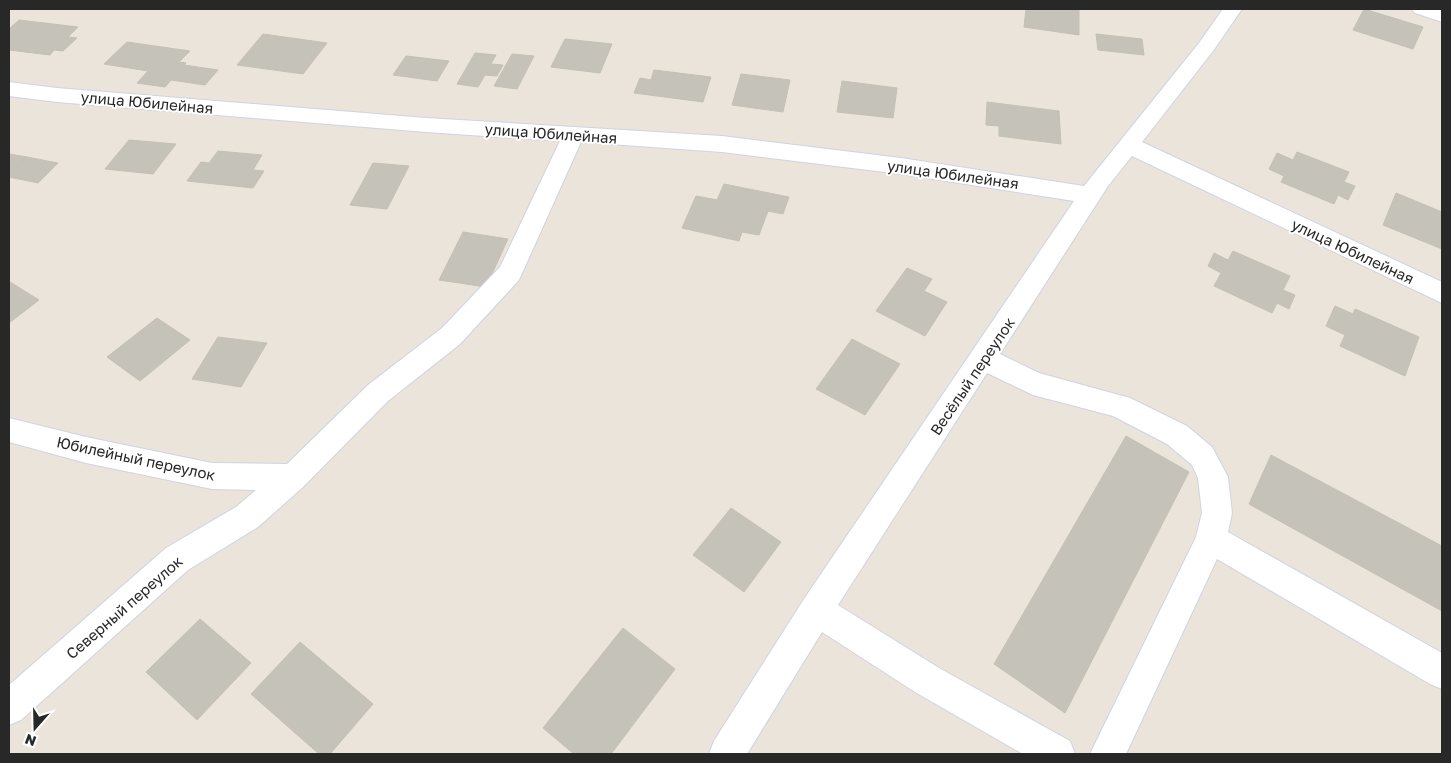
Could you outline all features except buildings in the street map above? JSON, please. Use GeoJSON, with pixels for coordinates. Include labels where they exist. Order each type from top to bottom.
{"type":"FeatureCollection","features":[{"type":"Feature","properties":{"kind":"street","name":"Весёлый переулок"},"geometry":{"type":"LineString","coordinates":[[727,754],[816,610],[1090,195],[1206,47],[1232,9]]}},
{"type":"Feature","properties":{"kind":"street"},"geometry":{"type":"LineString","coordinates":[[1422,9],[1442,16]]}},
{"type":"Feature","properties":{"kind":"street","name":"улица Юбилейная"},"geometry":{"type":"LineString","coordinates":[[9,89],[57,95],[426,125],[722,144],[901,166],[1090,195]]}},
{"type":"Feature","properties":{"kind":"street"},"geometry":{"type":"LineString","coordinates":[[293,478],[378,393],[451,336],[510,273],[574,134]]}},
{"type":"Feature","properties":{"kind":"street","name":"улица Юбилейная"},"geometry":{"type":"LineString","coordinates":[[1128,145],[1442,293]]}},
{"type":"Feature","properties":{"kind":"street"},"geometry":{"type":"LineString","coordinates":[[983,358],[1033,383],[1120,406],[1177,435],[1202,456],[1212,477],[1217,513],[1211,539],[1108,754]]}},
{"type":"Feature","properties":{"kind":"street","name":"Юбилейный переулок"},"geometry":{"type":"LineString","coordinates":[[9,430],[86,450],[212,476],[293,478]]}},
{"type":"Feature","properties":{"kind":"street","name":"Северный переулок"},"geometry":{"type":"LineString","coordinates":[[9,708],[177,559],[247,517],[293,478]]}},
{"type":"Feature","properties":{"kind":"street"},"geometry":{"type":"LineString","coordinates":[[1211,539],[1442,672]]}},
{"type":"Feature","properties":{"kind":"street"},"geometry":{"type":"LineString","coordinates":[[816,610],[927,680],[1057,754]]}}]}
